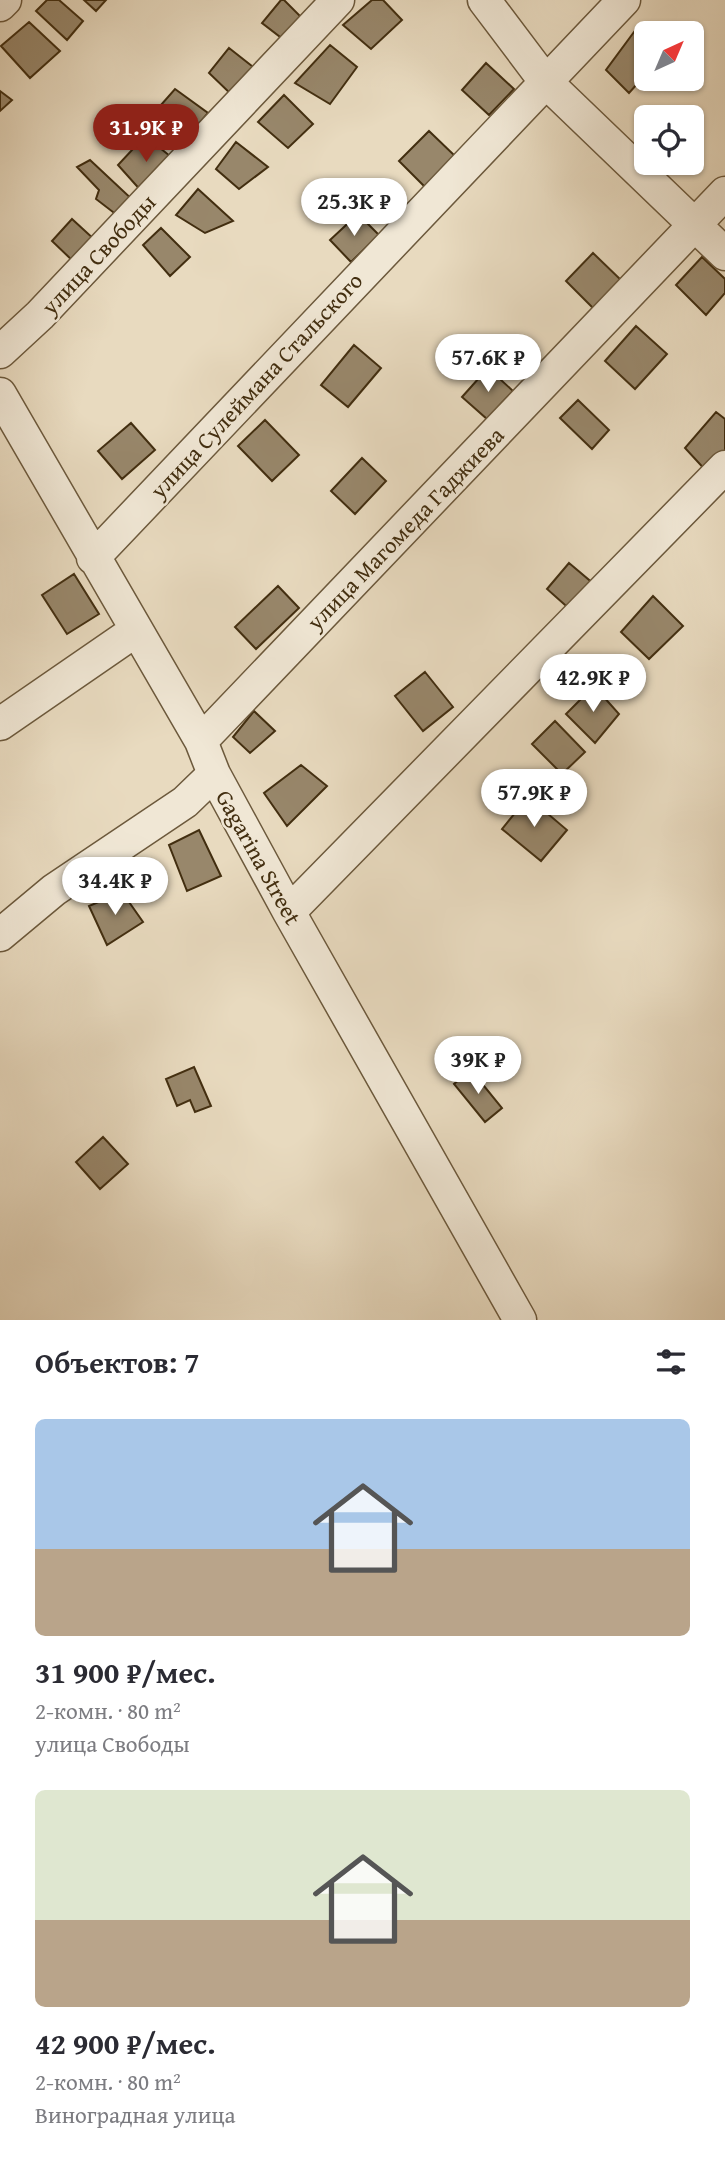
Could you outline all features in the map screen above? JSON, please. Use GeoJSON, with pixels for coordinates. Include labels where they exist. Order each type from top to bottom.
{"type":"FeatureCollection","features":[{"type":"Feature","properties":{"kind":"street"},"geometry":{"type":"LineString","coordinates":[[0,5],[5,0]]}},
{"type":"Feature","properties":{"kind":"street","name":"улица Свободы"},"geometry":{"type":"LineString","coordinates":[[0,352],[40,315],[338,0]]}},
{"type":"Feature","properties":{"kind":"street"},"geometry":{"type":"LineString","coordinates":[[484,0],[545,81],[725,254]]}},
{"type":"Feature","properties":{"kind":"street","name":"улица Сулеймана Стальского"},"geometry":{"type":"LineString","coordinates":[[93,558],[624,0]]}},
{"type":"Feature","properties":{"kind":"street","name":"улица Магомеда Гаджиева"},"geometry":{"type":"LineString","coordinates":[[201,741],[725,193]]}},
{"type":"Feature","properties":{"kind":"street","name":"Gagarina Street"},"geometry":{"type":"LineString","coordinates":[[0,394],[9,429],[93,558],[201,741],[214,774],[289,912],[520,1320]]}},
{"type":"Feature","properties":{"kind":"street"},"geometry":{"type":"LineString","coordinates":[[289,912],[725,467]]}},
{"type":"Feature","properties":{"kind":"street"},"geometry":{"type":"LineString","coordinates":[[0,724],[135,631]]}},
{"type":"Feature","properties":{"kind":"street"},"geometry":{"type":"LineString","coordinates":[[0,935],[54,890],[185,802],[214,774]]}},
{"type":"Feature","properties":{"kind":"building"},"geometry":{"type":"Polygon","coordinates":[[[47,0],[59,0],[83,21],[67,40],[36,11],[47,0]]]}},
{"type":"Feature","properties":{"kind":"building"},"geometry":{"type":"Polygon","coordinates":[[[84,0],[106,0],[96,11],[84,0]]]}},
{"type":"Feature","properties":{"kind":"building"},"geometry":{"type":"Polygon","coordinates":[[[281,0],[305,21],[288,43],[262,23],[281,0]]]}},
{"type":"Feature","properties":{"kind":"building"},"geometry":{"type":"Polygon","coordinates":[[[372,0],[383,0],[402,20],[371,49],[343,25],[372,0]]]}},
{"type":"Feature","properties":{"kind":"building"},"geometry":{"type":"Polygon","coordinates":[[[29,22],[60,51],[30,78],[1,46],[29,22]]]}},
{"type":"Feature","properties":{"kind":"building"},"geometry":{"type":"Polygon","coordinates":[[[634,32],[634,87],[629,93],[606,70],[634,32]]]}},
{"type":"Feature","properties":{"kind":"building"},"geometry":{"type":"Polygon","coordinates":[[[330,45],[357,67],[330,104],[295,83],[330,45]]]}},
{"type":"Feature","properties":{"kind":"building"},"geometry":{"type":"Polygon","coordinates":[[[229,48],[257,70],[234,97],[209,73],[229,48]]]}},
{"type":"Feature","properties":{"kind":"building"},"geometry":{"type":"Polygon","coordinates":[[[486,63],[514,89],[489,115],[462,90],[486,63]]]}},
{"type":"Feature","properties":{"kind":"building"},"geometry":{"type":"Polygon","coordinates":[[[175,89],[208,113],[183,143],[153,114],[175,89]]]}},
{"type":"Feature","properties":{"kind":"building"},"geometry":{"type":"Polygon","coordinates":[[[0,91],[12,100],[0,111],[0,91]]]}},
{"type":"Feature","properties":{"kind":"building"},"geometry":{"type":"Polygon","coordinates":[[[284,95],[313,124],[288,148],[258,122],[284,95]]]}},
{"type":"Feature","properties":{"kind":"building"},"geometry":{"type":"Polygon","coordinates":[[[429,131],[455,156],[425,187],[399,161],[429,131]]]}},
{"type":"Feature","properties":{"kind":"building"},"geometry":{"type":"Polygon","coordinates":[[[145,136],[175,160],[143,193],[118,165],[145,136]]]}},
{"type":"Feature","properties":{"kind":"building"},"geometry":{"type":"Polygon","coordinates":[[[236,142],[268,167],[239,189],[216,169],[236,142]]]}},
{"type":"Feature","properties":{"kind":"building"},"geometry":{"type":"Polygon","coordinates":[[[90,160],[136,203],[122,219],[96,199],[99,190],[77,167],[90,160]]]}},
{"type":"Feature","properties":{"kind":"building"},"geometry":{"type":"Polygon","coordinates":[[[198,189],[233,221],[205,233],[176,215],[198,189]]]}},
{"type":"Feature","properties":{"kind":"building"},"geometry":{"type":"Polygon","coordinates":[[[358,214],[379,235],[351,262],[330,240],[358,214]]]}},
{"type":"Feature","properties":{"kind":"building"},"geometry":{"type":"Polygon","coordinates":[[[72,219],[96,241],[75,263],[52,241],[72,219]]]}},
{"type":"Feature","properties":{"kind":"building"},"geometry":{"type":"Polygon","coordinates":[[[161,228],[190,257],[170,276],[143,245],[161,228]]]}},
{"type":"Feature","properties":{"kind":"building"},"geometry":{"type":"Polygon","coordinates":[[[593,253],[623,282],[595,310],[566,281],[593,253]]]}},
{"type":"Feature","properties":{"kind":"building"},"geometry":{"type":"Polygon","coordinates":[[[702,257],[725,279],[725,293],[706,315],[676,285],[702,257]]]}},
{"type":"Feature","properties":{"kind":"building"},"geometry":{"type":"Polygon","coordinates":[[[636,326],[667,354],[635,389],[605,361],[636,326]]]}},
{"type":"Feature","properties":{"kind":"building"},"geometry":{"type":"Polygon","coordinates":[[[354,345],[381,368],[348,407],[321,385],[354,345]]]}},
{"type":"Feature","properties":{"kind":"building"},"geometry":{"type":"Polygon","coordinates":[[[488,368],[513,391],[487,419],[462,397],[488,368]]]}},
{"type":"Feature","properties":{"kind":"building"},"geometry":{"type":"Polygon","coordinates":[[[578,400],[609,430],[592,449],[560,418],[578,400]]]}},
{"type":"Feature","properties":{"kind":"building"},"geometry":{"type":"Polygon","coordinates":[[[716,412],[725,419],[725,457],[709,474],[685,448],[716,412]]]}},
{"type":"Feature","properties":{"kind":"building"},"geometry":{"type":"Polygon","coordinates":[[[265,420],[299,455],[272,481],[238,446],[265,420]]]}},
{"type":"Feature","properties":{"kind":"building"},"geometry":{"type":"Polygon","coordinates":[[[131,423],[155,450],[122,479],[98,451],[131,423]]]}},
{"type":"Feature","properties":{"kind":"building"},"geometry":{"type":"Polygon","coordinates":[[[362,458],[386,481],[355,514],[331,491],[362,458]]]}},
{"type":"Feature","properties":{"kind":"building"},"geometry":{"type":"Polygon","coordinates":[[[569,563],[595,585],[573,612],[547,589],[569,563]]]}},
{"type":"Feature","properties":{"kind":"building"},"geometry":{"type":"Polygon","coordinates":[[[74,574],[99,614],[67,634],[42,595],[74,574]]]}},
{"type":"Feature","properties":{"kind":"building"},"geometry":{"type":"Polygon","coordinates":[[[278,586],[299,608],[256,649],[235,627],[278,586]]]}},
{"type":"Feature","properties":{"kind":"building"},"geometry":{"type":"Polygon","coordinates":[[[653,596],[683,626],[649,659],[621,632],[653,596]]]}},
{"type":"Feature","properties":{"kind":"building"},"geometry":{"type":"Polygon","coordinates":[[[425,672],[453,707],[423,731],[395,696],[425,672]]]}},
{"type":"Feature","properties":{"kind":"building"},"geometry":{"type":"Polygon","coordinates":[[[594,686],[619,714],[595,743],[566,714],[594,686]]]}},
{"type":"Feature","properties":{"kind":"building"},"geometry":{"type":"Polygon","coordinates":[[[254,711],[275,731],[250,753],[233,737],[254,711]]]}},
{"type":"Feature","properties":{"kind":"building"},"geometry":{"type":"Polygon","coordinates":[[[555,721],[585,752],[562,774],[532,744],[555,721]]]}},
{"type":"Feature","properties":{"kind":"building"},"geometry":{"type":"Polygon","coordinates":[[[301,765],[327,786],[287,826],[264,793],[301,765]]]}},
{"type":"Feature","properties":{"kind":"building"},"geometry":{"type":"Polygon","coordinates":[[[528,797],[567,830],[541,861],[502,829],[528,797]]]}},
{"type":"Feature","properties":{"kind":"building"},"geometry":{"type":"Polygon","coordinates":[[[199,830],[221,876],[187,891],[169,845],[199,830]]]}},
{"type":"Feature","properties":{"kind":"building"},"geometry":{"type":"Polygon","coordinates":[[[122,892],[143,922],[107,945],[89,906],[122,892]]]}},
{"type":"Feature","properties":{"kind":"building"},"geometry":{"type":"Polygon","coordinates":[[[194,1067],[211,1106],[195,1112],[190,1100],[177,1106],[166,1079],[194,1067]]]}},
{"type":"Feature","properties":{"kind":"building"},"geometry":{"type":"Polygon","coordinates":[[[471,1070],[502,1108],[485,1122],[454,1084],[471,1070]]]}},
{"type":"Feature","properties":{"kind":"building"},"geometry":{"type":"Polygon","coordinates":[[[103,1137],[128,1164],[100,1189],[76,1162],[103,1137]]]}},
{"type":"Feature","properties":{"kind":"building"},"geometry":{"type":"Polygon","coordinates":[[[103,1137],[128,1164],[100,1189],[76,1162],[103,1137]]]}}]}
